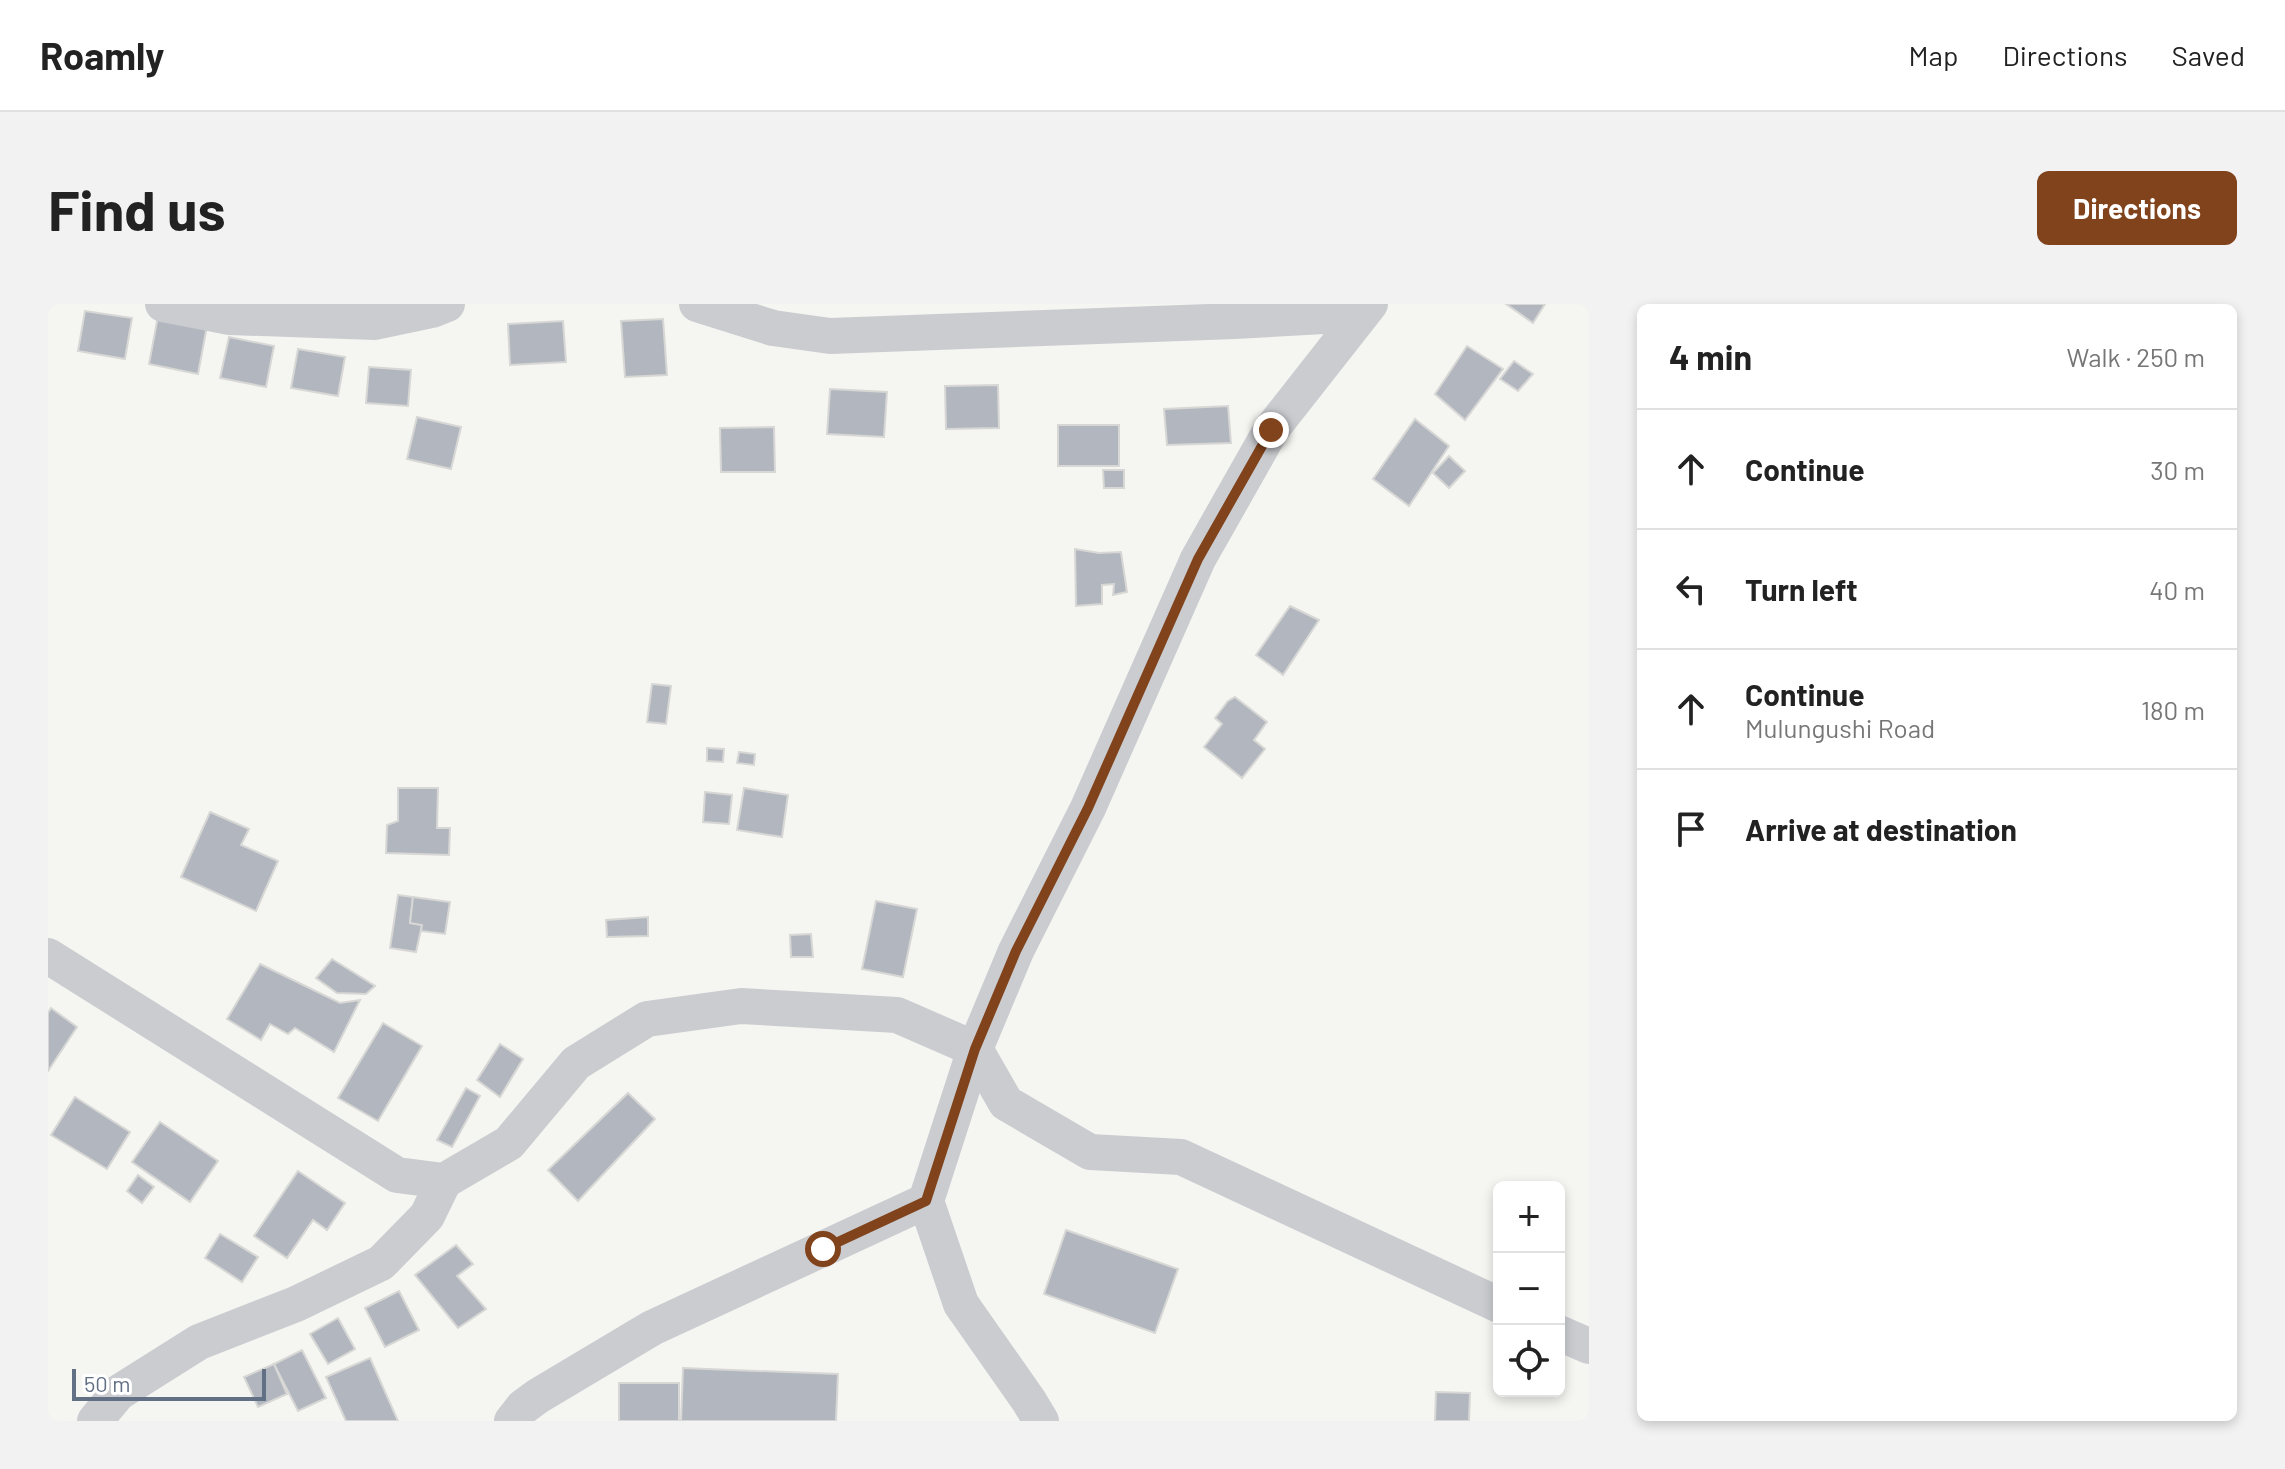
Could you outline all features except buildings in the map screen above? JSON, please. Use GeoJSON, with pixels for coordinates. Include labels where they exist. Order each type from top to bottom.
{"type":"FeatureCollection","features":[{"type":"Feature","properties":{"kind":"street"},"geometry":{"type":"LineString","coordinates":[[163,304],[230,317],[375,322],[447,304]]}},
{"type":"Feature","properties":{"kind":"street"},"geometry":{"type":"LineString","coordinates":[[697,304],[773,328],[830,336],[1235,321],[1365,309]]}},
{"type":"Feature","properties":{"kind":"street"},"geometry":{"type":"LineString","coordinates":[[1041,1421],[961,1304],[926,1201],[975,1049],[1016,951],[1088,808],[1198,559],[1271,430],[1365,309]]}},
{"type":"Feature","properties":{"kind":"street"},"geometry":{"type":"LineString","coordinates":[[48,956],[397,1175],[444,1181]]}},
{"type":"Feature","properties":{"kind":"street"},"geometry":{"type":"LineString","coordinates":[[95,1421],[118,1393],[199,1342],[296,1304],[381,1263],[427,1216],[444,1181],[509,1143],[576,1063],[647,1019],[741,1006],[897,1015],[975,1049],[1006,1103],[1090,1152],[1181,1157],[1493,1302]]}},
{"type":"Feature","properties":{"kind":"street"},"geometry":{"type":"LineString","coordinates":[[512,1421],[523,1407],[538,1396],[652,1328],[926,1201]]}},
{"type":"Feature","properties":{"kind":"street"},"geometry":{"type":"LineString","coordinates":[[1565,1336],[1589,1346]]}},
{"type":"Feature","properties":{"kind":"route"},"geometry":{"type":"LineString","coordinates":[[823,1249],[926,1201],[975,1049],[1016,951],[1088,808],[1198,559],[1271,430]]}}]}
